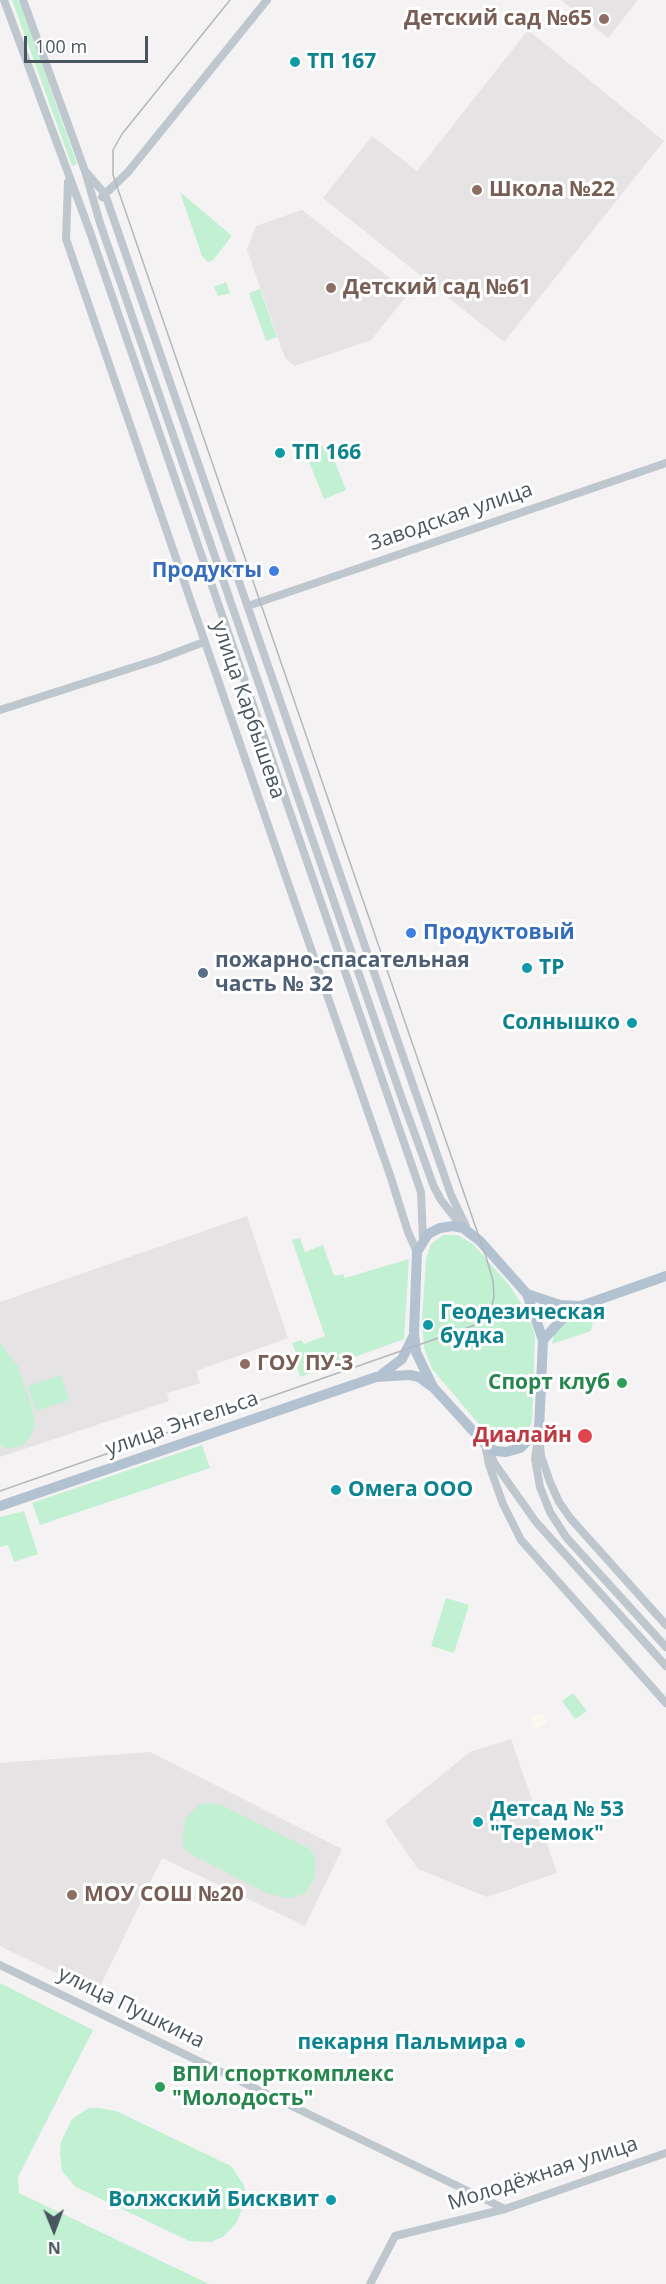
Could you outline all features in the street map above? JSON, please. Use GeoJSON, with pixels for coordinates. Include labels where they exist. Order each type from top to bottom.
{"type":"FeatureCollection","features":[{"type":"Feature","properties":{"kind":"main road"},"geometry":{"type":"LineString","coordinates":[[423,1240],[428,1234],[441,1228],[453,1226],[466,1231]]}},
{"type":"Feature","properties":{"kind":"main road","name":"улица Карбышева"},"geometry":{"type":"LineString","coordinates":[[466,1231],[480,1241],[527,1294],[543,1340],[539,1430]]}},
{"type":"Feature","properties":{"kind":"main road","name":"улица Карбышева"},"geometry":{"type":"LineString","coordinates":[[423,1240],[417,1252],[414,1333],[416,1352],[433,1388],[486,1446]]}},
{"type":"Feature","properties":{"kind":"main road"},"geometry":{"type":"LineString","coordinates":[[543,1340],[560,1321],[581,1306],[666,1276]]}},
{"type":"Feature","properties":{"kind":"main road"},"geometry":{"type":"LineString","coordinates":[[527,1294],[560,1305],[581,1306]]}},
{"type":"Feature","properties":{"kind":"main road","name":"улица Энгельса"},"geometry":{"type":"LineString","coordinates":[[0,1506],[376,1377],[398,1364],[414,1333]]}},
{"type":"Feature","properties":{"kind":"main road","name":"улица Энгельса"},"geometry":{"type":"LineString","coordinates":[[376,1377],[410,1375],[419,1377],[433,1388]]}},
{"type":"Feature","properties":{"kind":"main road"},"geometry":{"type":"LineString","coordinates":[[486,1446],[507,1452],[520,1448],[539,1430]]}},
{"type":"Feature","properties":{"kind":"street","name":"улица Карбышева"},"geometry":{"type":"LineString","coordinates":[[4,0],[82,210],[421,1192],[423,1240]]}},
{"type":"Feature","properties":{"kind":"street","name":"улица Карбышева"},"geometry":{"type":"LineString","coordinates":[[23,0],[85,171],[94,203],[434,1187],[441,1200],[466,1231]]}},
{"type":"Feature","properties":{"kind":"street"},"geometry":{"type":"LineString","coordinates":[[82,210],[105,194],[128,172],[267,0]]}},
{"type":"Feature","properties":{"kind":"street","name":"улица Карбышева"},"geometry":{"type":"LineString","coordinates":[[85,171],[105,194],[451,1195],[466,1231]]}},
{"type":"Feature","properties":{"kind":"street","name":"улица Карбышева"},"geometry":{"type":"LineString","coordinates":[[69,176],[66,239],[408,1232],[417,1252]]}},
{"type":"Feature","properties":{"kind":"street","name":"Заводская улица"},"geometry":{"type":"LineString","coordinates":[[249,606],[666,463]]}},
{"type":"Feature","properties":{"kind":"street"},"geometry":{"type":"LineString","coordinates":[[0,710],[159,659],[204,642]]}},
{"type":"Feature","properties":{"kind":"street","name":"улица Карбышева"},"geometry":{"type":"LineString","coordinates":[[539,1430],[542,1456],[559,1502],[571,1519],[666,1625]]}},
{"type":"Feature","properties":{"kind":"street","name":"улица Карбышева"},"geometry":{"type":"LineString","coordinates":[[539,1430],[535,1459],[540,1487],[550,1512],[566,1537],[666,1647]]}},
{"type":"Feature","properties":{"kind":"street","name":"улица Карбышева"},"geometry":{"type":"LineString","coordinates":[[486,1446],[495,1464],[536,1522],[666,1666]]}},
{"type":"Feature","properties":{"kind":"street","name":"улица Карбышева"},"geometry":{"type":"LineString","coordinates":[[486,1446],[489,1465],[503,1504],[521,1540],[666,1703]]}},
{"type":"Feature","properties":{"kind":"street","name":"улица Пушкина"},"geometry":{"type":"LineString","coordinates":[[0,1965],[505,2209]]}},
{"type":"Feature","properties":{"kind":"street","name":"Молодёжная улица"},"geometry":{"type":"LineString","coordinates":[[370,2284],[395,2236],[505,2209],[666,2154]]}},
{"type":"Feature","properties":{"kind":"shaded area","name":"Детский сад №65"},"geometry":{"type":"Polygon","coordinates":[[[561,0],[638,0],[608,38],[561,0]]]}},
{"type":"Feature","properties":{"kind":"shaded area","name":"Школа №22"},"geometry":{"type":"Polygon","coordinates":[[[528,30],[664,141],[504,342],[323,198],[372,136],[417,171],[528,30]]]}},
{"type":"Feature","properties":{"kind":"shaded area","name":"Детский сад №61"},"geometry":{"type":"Polygon","coordinates":[[[302,210],[409,293],[371,340],[295,366],[285,358],[247,250],[256,226],[302,210]]]}},
{"type":"Feature","properties":{"kind":"shaded area"},"geometry":{"type":"Polygon","coordinates":[[[247,1216],[288,1338],[196,1371],[200,1383],[167,1393],[169,1401],[0,1457],[0,1302],[247,1216]]]}},
{"type":"Feature","properties":{"kind":"shaded area"},"geometry":{"type":"Polygon","coordinates":[[[543,1712],[547,1724],[534,1729],[530,1717],[543,1712]]]}},
{"type":"Feature","properties":{"kind":"shaded area"},"geometry":{"type":"Polygon","coordinates":[[[511,1739],[557,1873],[487,1897],[418,1869],[385,1821],[470,1752],[511,1739]]]}},
{"type":"Feature","properties":{"kind":"shaded area","name":"МОУ СОШ №20"},"geometry":{"type":"Polygon","coordinates":[[[150,1752],[342,1849],[305,1926],[162,1858],[97,1993],[0,1946],[0,1763],[150,1752]]]}},
{"type":"Feature","properties":{"kind":"green space"},"geometry":{"type":"Polygon","coordinates":[[[12,0],[18,0],[22,8],[77,164],[72,166],[12,0]]]}},
{"type":"Feature","properties":{"kind":"green space"},"geometry":{"type":"Polygon","coordinates":[[[180,192],[232,236],[212,261],[208,262],[202,256],[180,192]]]}},
{"type":"Feature","properties":{"kind":"green space"},"geometry":{"type":"Polygon","coordinates":[[[226,282],[230,293],[218,296],[214,287],[226,282]]]}},
{"type":"Feature","properties":{"kind":"green space"},"geometry":{"type":"Polygon","coordinates":[[[260,289],[277,337],[266,341],[249,293],[260,289]]]}},
{"type":"Feature","properties":{"kind":"green space"},"geometry":{"type":"Polygon","coordinates":[[[328,444],[346,490],[324,499],[305,452],[328,444]]]}},
{"type":"Feature","properties":{"kind":"green space"},"geometry":{"type":"Polygon","coordinates":[[[443,1235],[458,1235],[474,1245],[509,1285],[527,1312],[535,1335],[532,1422],[527,1433],[516,1441],[503,1443],[490,1437],[432,1369],[424,1348],[422,1319],[426,1259],[431,1244],[443,1235]]]}},
{"type":"Feature","properties":{"kind":"green space"},"geometry":{"type":"Polygon","coordinates":[[[300,1238],[305,1252],[323,1245],[334,1276],[343,1274],[345,1278],[409,1259],[404,1339],[300,1377],[295,1361],[298,1359],[292,1343],[301,1340],[304,1344],[325,1336],[292,1240],[300,1238]]]}},
{"type":"Feature","properties":{"kind":"green space"},"geometry":{"type":"Polygon","coordinates":[[[595,1312],[591,1331],[552,1344],[555,1332],[566,1321],[595,1312]]]}},
{"type":"Feature","properties":{"kind":"green space"},"geometry":{"type":"Polygon","coordinates":[[[0,1343],[17,1365],[31,1404],[35,1423],[31,1436],[22,1446],[7,1449],[0,1445],[0,1343]]]}},
{"type":"Feature","properties":{"kind":"green space"},"geometry":{"type":"Polygon","coordinates":[[[61,1375],[69,1400],[36,1411],[28,1386],[61,1375]]]}},
{"type":"Feature","properties":{"kind":"green space"},"geometry":{"type":"Polygon","coordinates":[[[202,1445],[210,1468],[40,1525],[32,1503],[202,1445]]]}},
{"type":"Feature","properties":{"kind":"green space"},"geometry":{"type":"Polygon","coordinates":[[[24,1511],[38,1554],[14,1562],[8,1545],[0,1547],[0,1517],[24,1511]]]}},
{"type":"Feature","properties":{"kind":"green space"},"geometry":{"type":"Polygon","coordinates":[[[446,1598],[469,1605],[454,1653],[431,1646],[446,1598]]]}},
{"type":"Feature","properties":{"kind":"green space"},"geometry":{"type":"Polygon","coordinates":[[[573,1693],[587,1711],[575,1719],[562,1701],[573,1693]]]}},
{"type":"Feature","properties":{"kind":"green space"},"geometry":{"type":"Polygon","coordinates":[[[208,1803],[221,1805],[310,1849],[315,1858],[315,1876],[305,1894],[289,1898],[269,1894],[189,1853],[183,1846],[182,1837],[186,1818],[198,1805],[208,1803]]]}},
{"type":"Feature","properties":{"kind":"green space"},"geometry":{"type":"Polygon","coordinates":[[[0,1983],[93,2030],[18,2177],[19,2193],[209,2284],[0,2284],[0,1983]]]}},
{"type":"Feature","properties":{"kind":"green space"},"geometry":{"type":"Polygon","coordinates":[[[89,2108],[116,2111],[231,2166],[244,2185],[246,2198],[237,2222],[223,2237],[211,2242],[189,2241],[76,2187],[62,2171],[61,2142],[72,2119],[89,2108]]]}},
{"type":"Feature","properties":{"kind":"tram line"},"geometry":{"type":"LineString","coordinates":[[0,1491],[477,1324],[486,1317],[494,1297],[493,1281],[487,1260],[113,175],[113,150],[122,134],[230,0]]}},
{"type":"Feature","properties":{"kind":"place","name":"Детский сад №65"},"geometry":{"type":"Point","coordinates":[604,19]}},
{"type":"Feature","properties":{"kind":"place","name":"ТП 167"},"geometry":{"type":"Point","coordinates":[295,62]}},
{"type":"Feature","properties":{"kind":"place","name":"Школа №22"},"geometry":{"type":"Point","coordinates":[477,190]}},
{"type":"Feature","properties":{"kind":"place","name":"Детский сад №61"},"geometry":{"type":"Point","coordinates":[331,288]}},
{"type":"Feature","properties":{"kind":"place","name":"ТП 166"},"geometry":{"type":"Point","coordinates":[280,453]}},
{"type":"Feature","properties":{"kind":"place","name":"Продукты"},"geometry":{"type":"Point","coordinates":[274,571]}},
{"type":"Feature","properties":{"kind":"place","name":"Продуктовый"},"geometry":{"type":"Point","coordinates":[411,933]}},
{"type":"Feature","properties":{"kind":"place","name":"ТР"},"geometry":{"type":"Point","coordinates":[527,968]}},
{"type":"Feature","properties":{"kind":"place","name":"пожарно-спасательная часть № 32"},"geometry":{"type":"Point","coordinates":[203,973]}},
{"type":"Feature","properties":{"kind":"place","name":"Солнышко"},"geometry":{"type":"Point","coordinates":[632,1023]}},
{"type":"Feature","properties":{"kind":"place","name":"Геодезическая будка"},"geometry":{"type":"Point","coordinates":[428,1325]}},
{"type":"Feature","properties":{"kind":"place","name":"ГОУ ПУ-3"},"geometry":{"type":"Point","coordinates":[245,1364]}},
{"type":"Feature","properties":{"kind":"place","name":"Спорт клуб"},"geometry":{"type":"Point","coordinates":[622,1383]}},
{"type":"Feature","properties":{"kind":"place","name":"Диалайн"},"geometry":{"type":"Point","coordinates":[585,1436]}},
{"type":"Feature","properties":{"kind":"place","name":"Омега ООО"},"geometry":{"type":"Point","coordinates":[336,1490]}},
{"type":"Feature","properties":{"kind":"place","name":"Детсад № 53 \"Теремок\""},"geometry":{"type":"Point","coordinates":[478,1822]}},
{"type":"Feature","properties":{"kind":"place","name":"МОУ СОШ №20"},"geometry":{"type":"Point","coordinates":[72,1895]}},
{"type":"Feature","properties":{"kind":"place","name":"пекарня Пальмира"},"geometry":{"type":"Point","coordinates":[520,2043]}},
{"type":"Feature","properties":{"kind":"place","name":"ВПИ спорткомплекс \"Молодость\""},"geometry":{"type":"Point","coordinates":[160,2087]}},
{"type":"Feature","properties":{"kind":"place","name":"Волжский Бисквит"},"geometry":{"type":"Point","coordinates":[331,2200]}}]}
